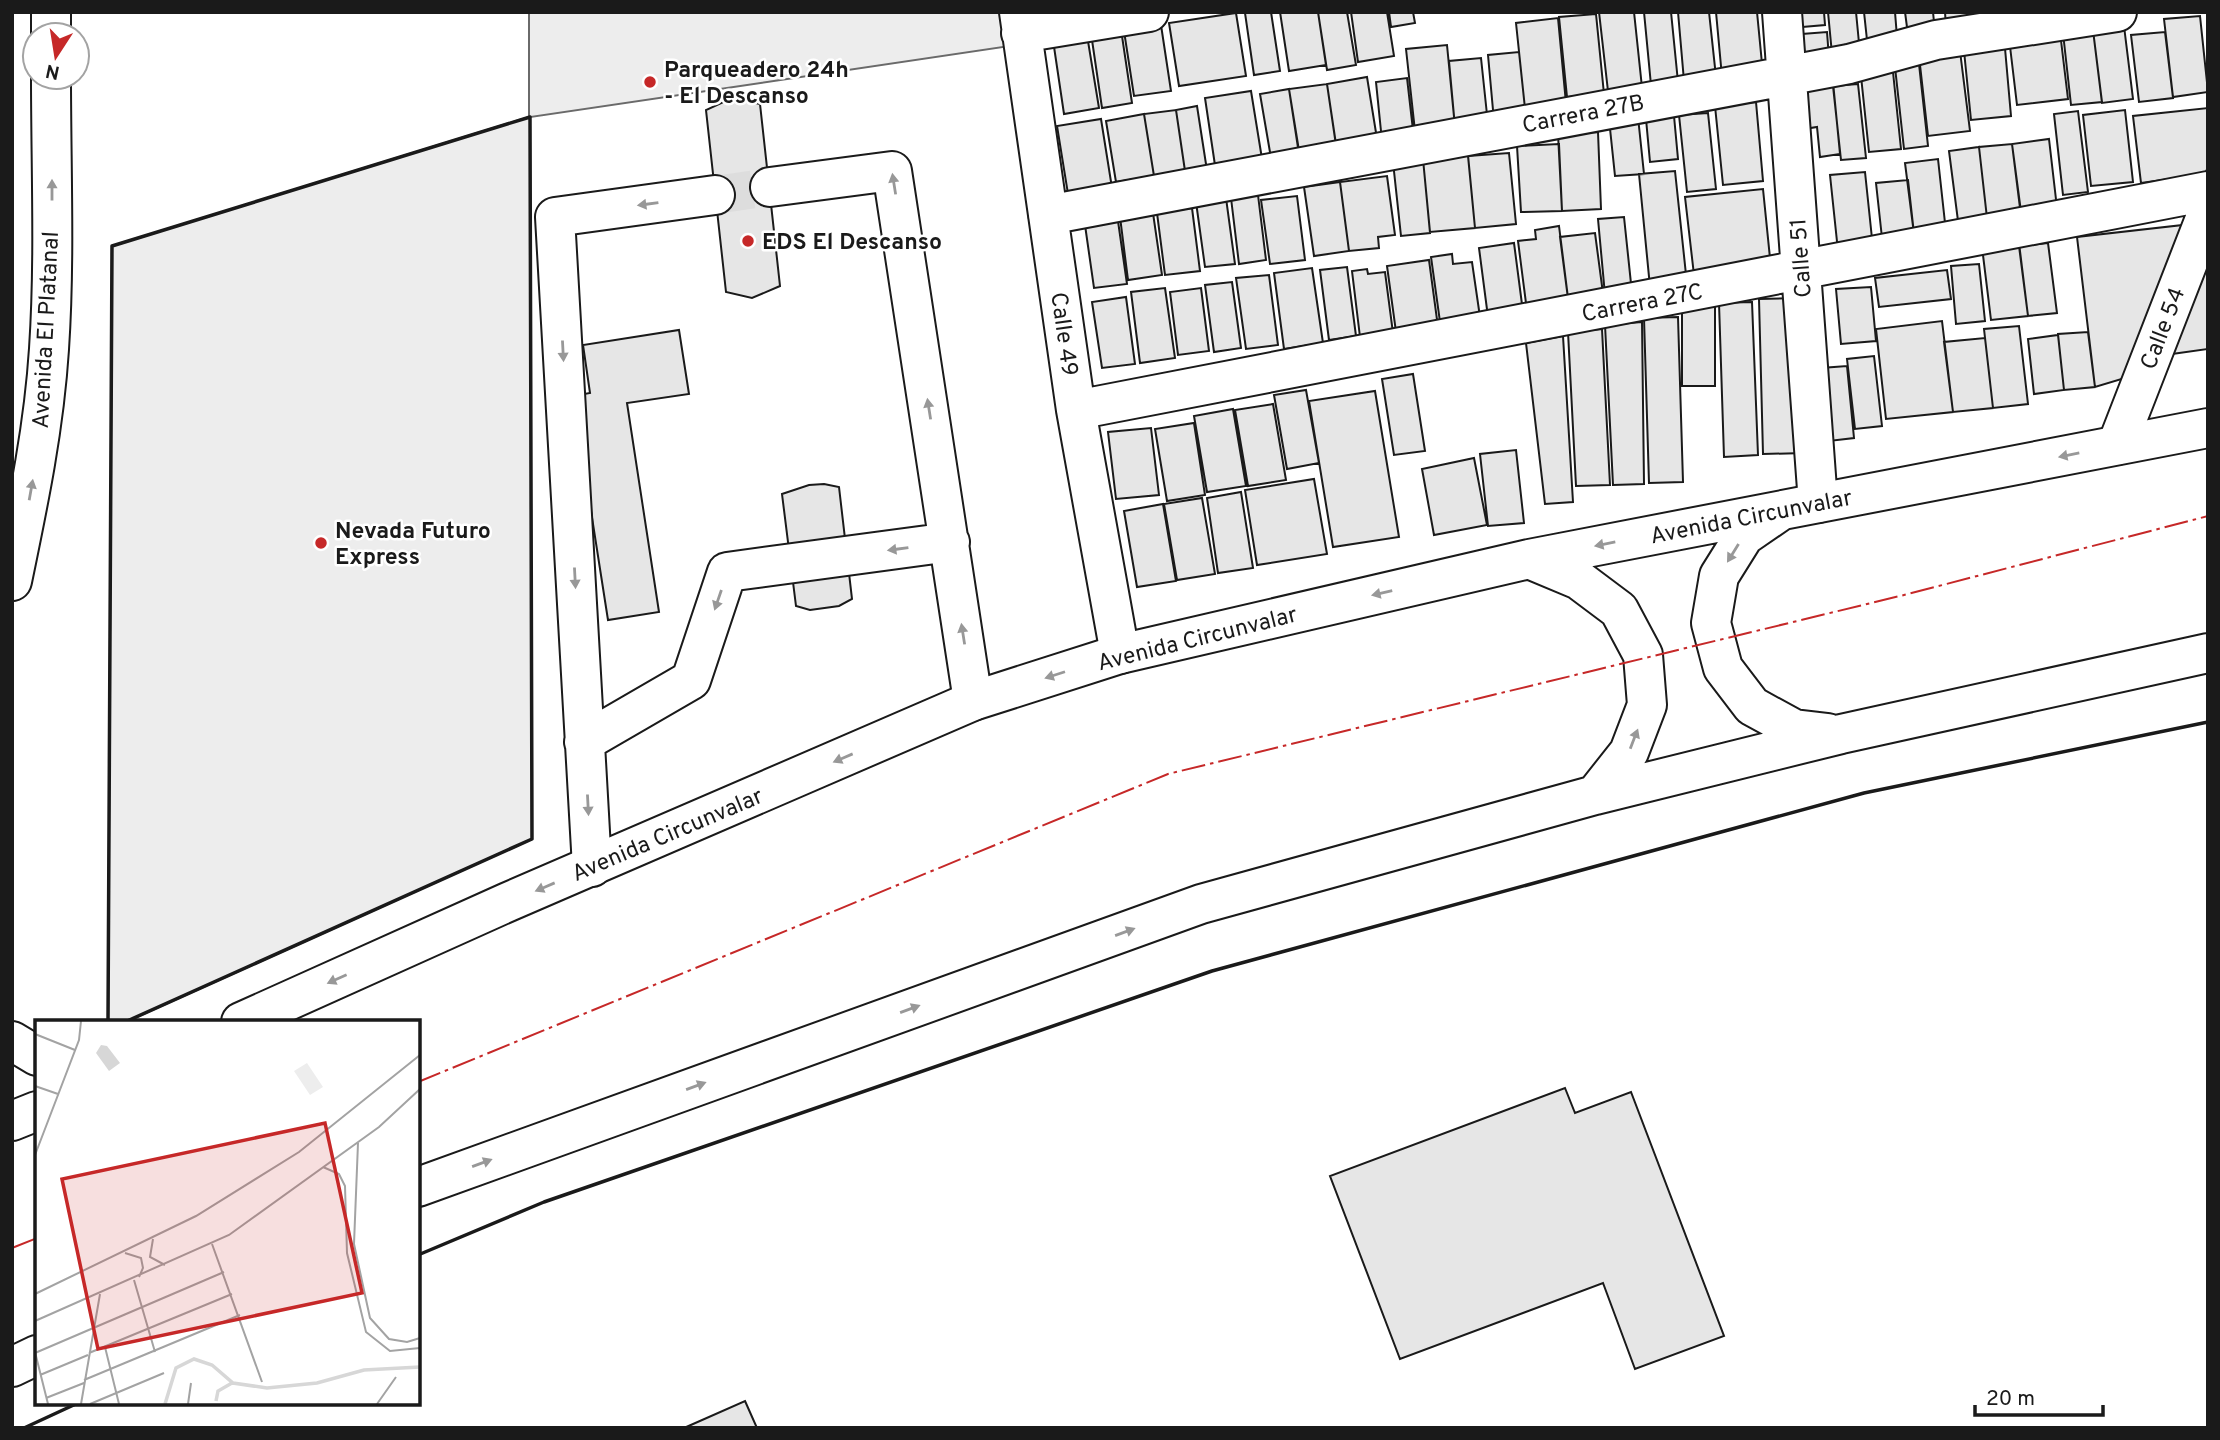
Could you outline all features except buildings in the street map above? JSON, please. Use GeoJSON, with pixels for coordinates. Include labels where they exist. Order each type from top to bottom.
{"type":"FeatureCollection","features":[{"type":"Feature","properties":{"kind":"main road"},"geometry":{"type":"LineString","coordinates":[[1020,23],[1149,12]]}},
{"type":"Feature","properties":{"kind":"main road","name":"Calle 51"},"geometry":{"type":"LineString","coordinates":[[1782,12],[1801,272],[1801,506]]}},
{"type":"Feature","properties":{"kind":"main road","name":"Carrera 27B"},"geometry":{"type":"LineString","coordinates":[[1048,215],[1849,64],[1936,40],[2118,12]]}},
{"type":"Feature","properties":{"kind":"main road","name":"Calle 49"},"geometry":{"type":"LineString","coordinates":[[1020,23],[1076,410],[1120,654]]}},
{"type":"Feature","properties":{"kind":"main road","name":"Avenida El Platanal"},"geometry":{"type":"LineString","coordinates":[[12,581],[31,493],[49,351],[52,289],[51,91]]}},
{"type":"Feature","properties":{"kind":"main road"},"geometry":{"type":"LineString","coordinates":[[770,187],[892,171],[973,701]]}},
{"type":"Feature","properties":{"kind":"main road","name":"Carrera 27C"},"geometry":{"type":"LineString","coordinates":[[1076,410],[1801,272],[2208,191]]}},
{"type":"Feature","properties":{"kind":"main road"},"geometry":{"type":"LineString","coordinates":[[592,867],[555,217],[715,195]]}},
{"type":"Feature","properties":{"kind":"main road","name":"Calle 54"},"geometry":{"type":"LineString","coordinates":[[2117,445],[2208,211]]}},
{"type":"Feature","properties":{"kind":"main road","name":"Avenida Circunvalar"},"geometry":{"type":"LineString","coordinates":[[246,1020],[973,701],[1120,654],[1529,559],[2208,428]]}},
{"type":"Feature","properties":{"kind":"main road"},"geometry":{"type":"LineString","coordinates":[[1801,506],[1744,536],[1719,576],[1711,623],[1723,668],[1752,706],[1794,729],[1842,734]]}},
{"type":"Feature","properties":{"kind":"main road"},"geometry":{"type":"LineString","coordinates":[[584,742],[691,680],[727,572],[950,542]]}},
{"type":"Feature","properties":{"kind":"main road"},"geometry":{"type":"LineString","coordinates":[[1529,559],[1579,580],[1619,610],[1643,655],[1647,705],[1629,752],[1595,795]]}},
{"type":"Feature","properties":{"kind":"main road"},"geometry":{"type":"LineString","coordinates":[[420,1185],[1201,904],[1595,795],[1842,734],[2208,653]]}},
{"type":"Feature","properties":{"kind":"main road"},"geometry":{"type":"LineString","coordinates":[[12,1041],[35,1055]]}},
{"type":"Feature","properties":{"kind":"main road"},"geometry":{"type":"LineString","coordinates":[[12,1121],[35,1112]]}},
{"type":"Feature","properties":{"kind":"main road"},"geometry":{"type":"LineString","coordinates":[[12,1367],[35,1356]]}},
{"type":"Feature","properties":{"kind":"shaded area","name":"Nevada Futuro Express"},"geometry":{"type":"Polygon","coordinates":[[[529,12],[1006,12],[1010,46],[530,117],[532,839],[130,1020],[108,1020],[112,246],[529,117],[529,12]]]}},
{"type":"Feature","properties":{"kind":"tunnel"},"geometry":{"type":"LineString","coordinates":[[715,195],[770,187]]}},
{"type":"Feature","properties":{"kind":"wall"},"geometry":{"type":"LineString","coordinates":[[108,1020],[112,246],[530,117],[532,839],[129,1020]]}},
{"type":"Feature","properties":{"kind":"wall"},"geometry":{"type":"LineString","coordinates":[[420,1254],[544,1202],[1212,971],[1864,793],[2208,722]]}},
{"type":"Feature","properties":{"kind":"wall"},"geometry":{"type":"LineString","coordinates":[[24,1428],[74,1405]]}},
{"type":"Feature","properties":{"kind":"power"},"geometry":{"type":"LineString","coordinates":[[420,1081],[1168,774],[1904,595],[2208,516]]}},
{"type":"Feature","properties":{"kind":"power"},"geometry":{"type":"LineString","coordinates":[[12,1248],[35,1239]]}},
{"type":"Feature","properties":{"kind":"place","name":"Parqueadero 24h - El Descanso"},"geometry":{"type":"Point","coordinates":[650,82]}},
{"type":"Feature","properties":{"kind":"place","name":"EDS El Descanso"},"geometry":{"type":"Point","coordinates":[748,241]}},
{"type":"Feature","properties":{"kind":"place","name":"Nevada Futuro Express"},"geometry":{"type":"Point","coordinates":[321,543]}}]}
